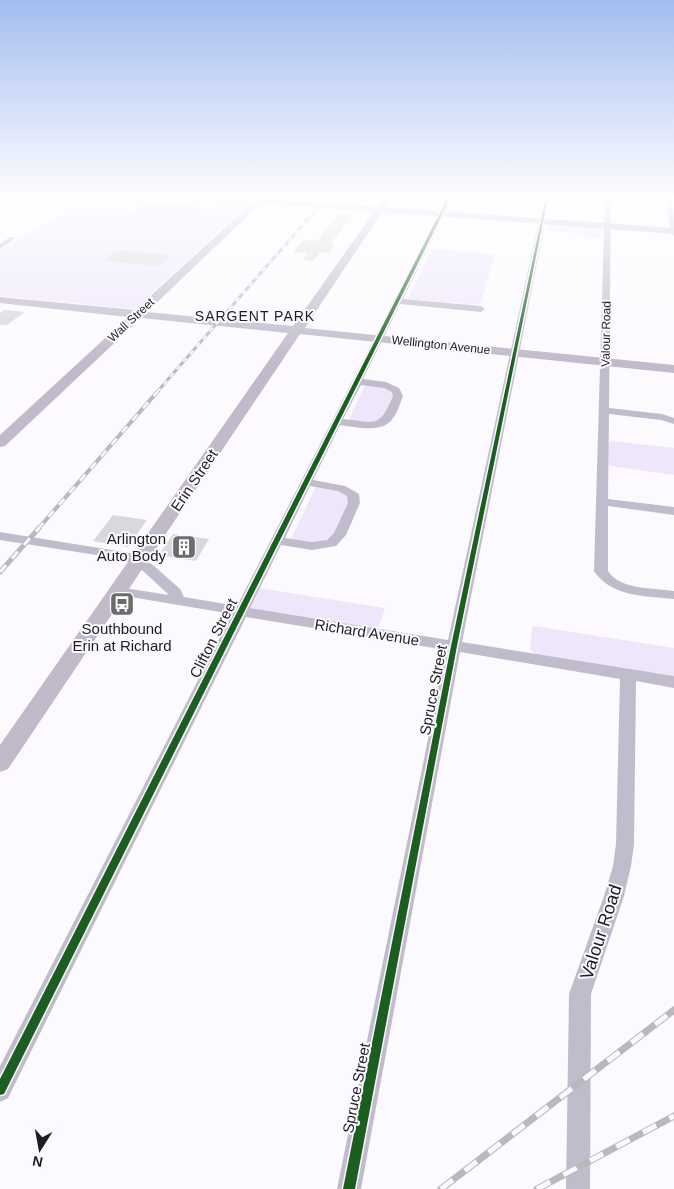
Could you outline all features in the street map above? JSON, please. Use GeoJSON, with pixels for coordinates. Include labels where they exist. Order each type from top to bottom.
{"type":"FeatureCollection","features":[{"type":"Feature","properties":{"kind":"main road","name":"Wall Street"},"geometry":{"type":"LineString","coordinates":[[0,444],[204,252]]}},
{"type":"Feature","properties":{"kind":"main road","name":"Erin Street"},"geometry":{"type":"LineString","coordinates":[[0,763],[350,252]]}},
{"type":"Feature","properties":{"kind":"main road","name":"Wellington Avenue"},"geometry":{"type":"LineString","coordinates":[[0,300],[674,369]]}},
{"type":"Feature","properties":{"kind":"street","name":"Clifton Street"},"geometry":{"type":"LineString","coordinates":[[0,1090],[422,252]]}},
{"type":"Feature","properties":{"kind":"street","name":"Spruce Street"},"geometry":{"type":"LineString","coordinates":[[349,1189],[454,646],[536,252]]}},
{"type":"Feature","properties":{"kind":"street","name":"Valour Road"},"geometry":{"type":"LineString","coordinates":[[608,252],[601,568],[604,578],[618,586],[674,594]]}},
{"type":"Feature","properties":{"kind":"street"},"geometry":{"type":"LineString","coordinates":[[398,301],[481,309]]}},
{"type":"Feature","properties":{"kind":"street"},"geometry":{"type":"LineString","coordinates":[[337,422],[371,425],[384,422],[389,418],[398,396],[396,390],[386,385],[356,381]]}},
{"type":"Feature","properties":{"kind":"street"},"geometry":{"type":"LineString","coordinates":[[604,410],[662,417],[674,421]]}},
{"type":"Feature","properties":{"kind":"street"},"geometry":{"type":"LineString","coordinates":[[276,540],[319,546],[331,543],[340,534],[354,503],[353,494],[342,488],[306,482]]}},
{"type":"Feature","properties":{"kind":"street"},"geometry":{"type":"LineString","coordinates":[[602,502],[674,511]]}},
{"type":"Feature","properties":{"kind":"street"},"geometry":{"type":"LineString","coordinates":[[0,536],[125,556],[138,562],[175,592],[179,601]]}},
{"type":"Feature","properties":{"kind":"street","name":"Richard Avenue"},"geometry":{"type":"LineString","coordinates":[[118,591],[674,682]]}},
{"type":"Feature","properties":{"kind":"street","name":"Valour Road"},"geometry":{"type":"LineString","coordinates":[[578,1189],[580,994],[614,896],[622,866],[625,844],[628,674]]}},
{"type":"Feature","properties":{"kind":"shaded area"},"geometry":{"type":"Polygon","coordinates":[[[0,252],[196,252],[134,309],[0,296],[0,252]]]}},
{"type":"Feature","properties":{"kind":"shaded area"},"geometry":{"type":"Polygon","coordinates":[[[430,252],[495,254],[480,305],[408,299],[430,252]]]}},
{"type":"Feature","properties":{"kind":"shaded area"},"geometry":{"type":"Polygon","coordinates":[[[366,384],[388,388],[395,394],[385,417],[372,423],[348,421],[366,384]]]}},
{"type":"Feature","properties":{"kind":"shaded area"},"geometry":{"type":"Polygon","coordinates":[[[611,441],[674,448],[674,475],[611,466],[608,463],[609,443],[611,441]]]}},
{"type":"Feature","properties":{"kind":"shaded area"},"geometry":{"type":"Polygon","coordinates":[[[316,486],[338,490],[348,496],[348,505],[338,528],[328,539],[323,541],[310,542],[291,539],[316,486]]]}},
{"type":"Feature","properties":{"kind":"shaded area"},"geometry":{"type":"Polygon","coordinates":[[[259,588],[385,608],[378,629],[249,608],[259,588]]]}},
{"type":"Feature","properties":{"kind":"shaded area"},"geometry":{"type":"Polygon","coordinates":[[[534,626],[674,648],[674,676],[534,654],[530,649],[532,628],[534,626]]]}},
{"type":"Feature","properties":{"kind":"building"},"geometry":{"type":"Polygon","coordinates":[[[113,252],[171,255],[161,266],[103,261],[113,252]]]}},
{"type":"Feature","properties":{"kind":"building"},"geometry":{"type":"Polygon","coordinates":[[[300,252],[320,252],[314,261],[303,260],[308,253],[300,252]]]}},
{"type":"Feature","properties":{"kind":"building"},"geometry":{"type":"Polygon","coordinates":[[[4,310],[25,312],[7,325],[0,325],[0,313],[4,310]]]}},
{"type":"Feature","properties":{"kind":"building"},"geometry":{"type":"Polygon","coordinates":[[[113,515],[147,520],[128,547],[93,541],[113,515]]]}},
{"type":"Feature","properties":{"kind":"building","name":"Arlington Auto Body"},"geometry":{"type":"Polygon","coordinates":[[[173,534],[209,539],[196,561],[159,555],[173,534]]]}},
{"type":"Feature","properties":{"kind":"railway"},"geometry":{"type":"LineString","coordinates":[[157,392],[279,252]]}},
{"type":"Feature","properties":{"kind":"railway"},"geometry":{"type":"LineString","coordinates":[[38,529],[158,391]]}},
{"type":"Feature","properties":{"kind":"railway"},"geometry":{"type":"LineString","coordinates":[[0,572],[39,528]]}},
{"type":"Feature","properties":{"kind":"railway"},"geometry":{"type":"LineString","coordinates":[[441,1189],[674,1010]]}},
{"type":"Feature","properties":{"kind":"railway"},"geometry":{"type":"LineString","coordinates":[[537,1189],[674,1116]]}},
{"type":"Feature","properties":{"kind":"cycle path"},"geometry":{"type":"LineString","coordinates":[[0,1090],[422,252]]}},
{"type":"Feature","properties":{"kind":"cycle path"},"geometry":{"type":"LineString","coordinates":[[349,1189],[454,646],[536,252]]}},
{"type":"Feature","properties":{"kind":"place","name":"Arlington Auto Body"},"geometry":{"type":"Point","coordinates":[184,547]}},
{"type":"Feature","properties":{"kind":"place","name":"Southbound Erin at Richard"},"geometry":{"type":"Point","coordinates":[122,604]}},
{"type":"Feature","properties":{"kind":"district","name":"SARGENT PARK"},"geometry":{"type":"Point","coordinates":[255,316]}}]}
